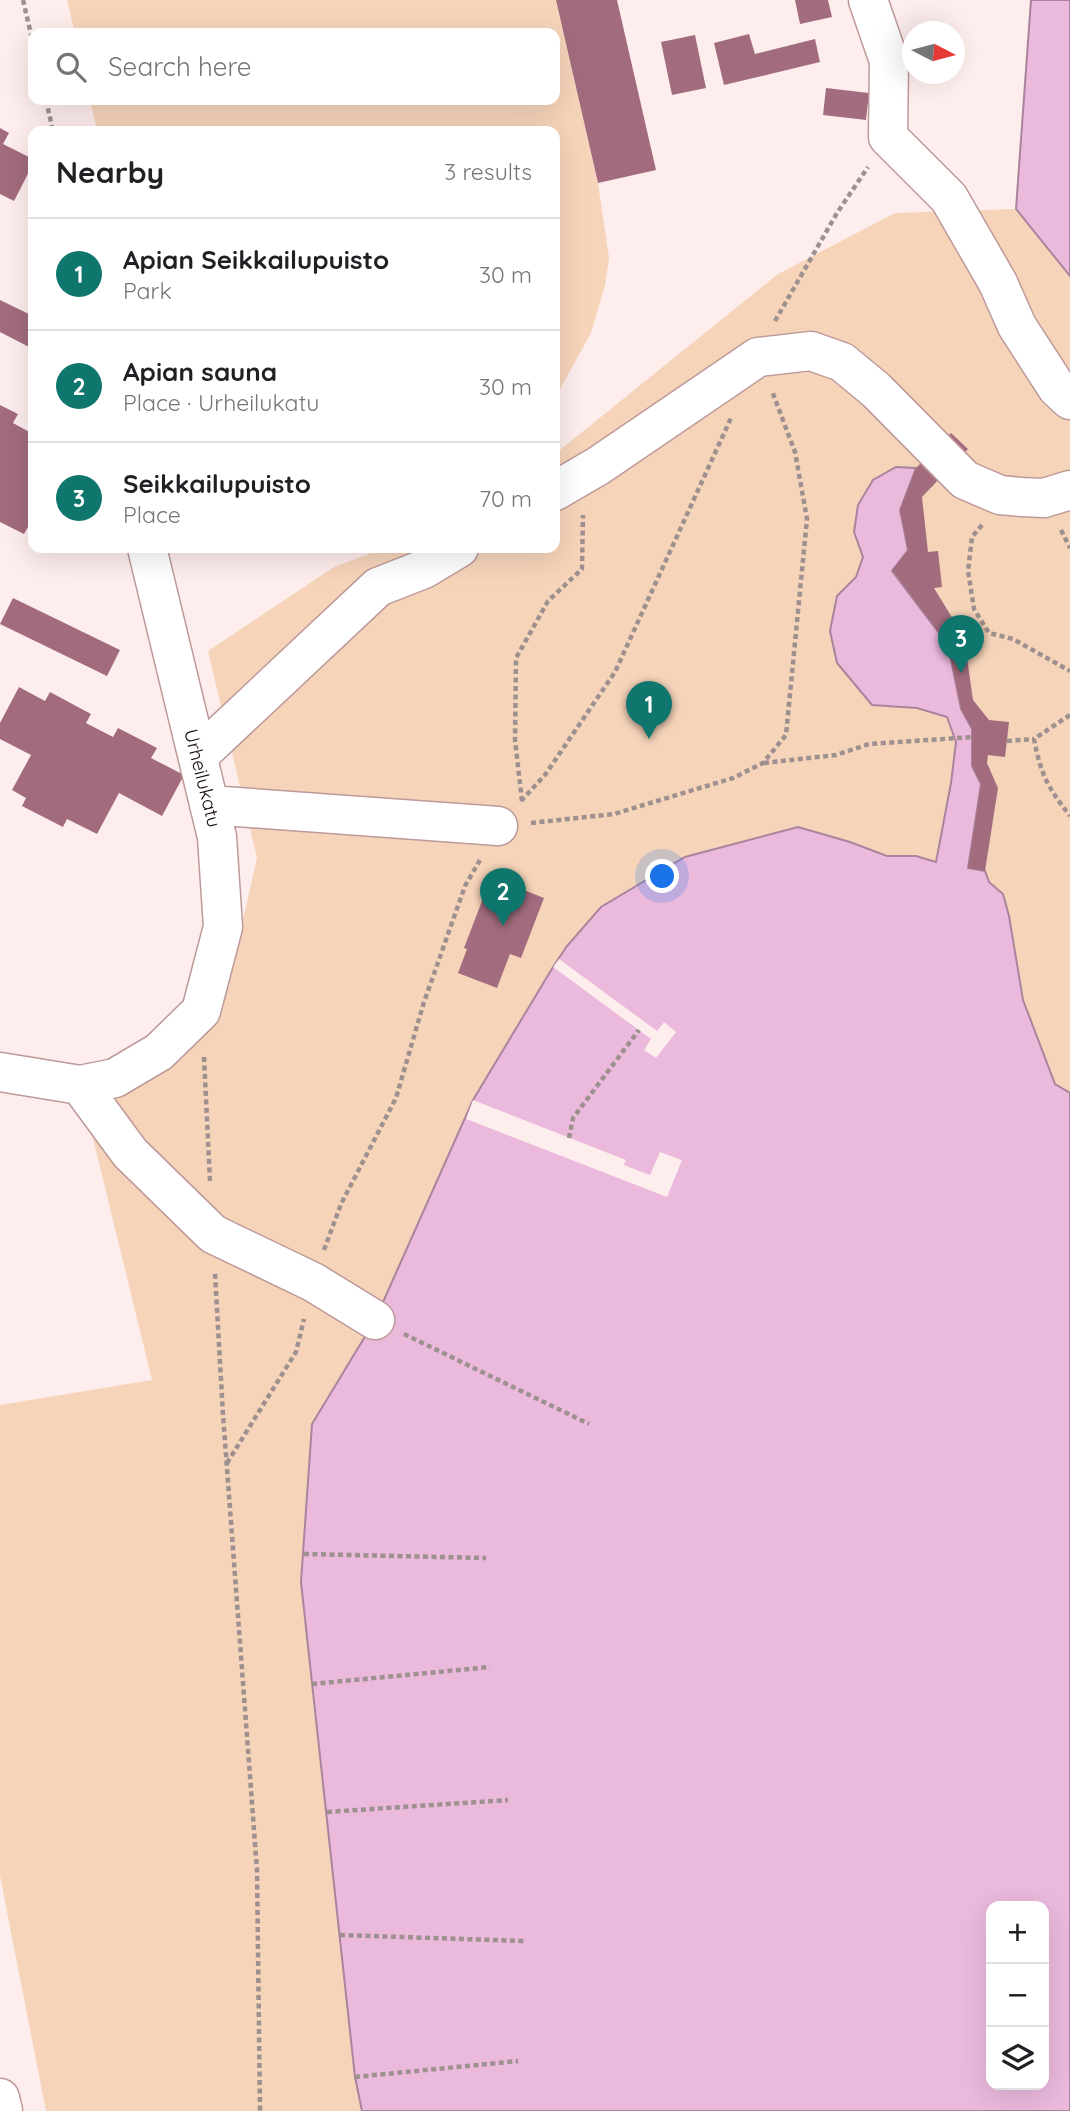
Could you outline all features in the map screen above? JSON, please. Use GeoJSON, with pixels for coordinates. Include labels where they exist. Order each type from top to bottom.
{"type":"FeatureCollection","features":[{"type":"Feature","properties":{"kind":"street"},"geometry":{"type":"LineString","coordinates":[[868,0],[889,61],[888,137],[949,198],[998,283],[1017,326],[1057,388],[1070,400]]}},
{"type":"Feature","properties":{"kind":"street"},"geometry":{"type":"LineString","coordinates":[[567,484],[758,357],[811,351],[842,362],[877,390],[965,480],[1000,495],[1044,498],[1070,490]]}},
{"type":"Feature","properties":{"kind":"street","name":"Urheilukatu"},"geometry":{"type":"LineString","coordinates":[[148,553],[217,837],[223,927],[201,1011]]}},
{"type":"Feature","properties":{"kind":"street"},"geometry":{"type":"LineString","coordinates":[[198,756],[378,587],[424,569],[451,553]]}},
{"type":"Feature","properties":{"kind":"street"},"geometry":{"type":"LineString","coordinates":[[209,805],[510,813]]}},
{"type":"Feature","properties":{"kind":"street"},"geometry":{"type":"LineString","coordinates":[[0,1072],[80,1085],[115,1078],[159,1052],[201,1011]]}},
{"type":"Feature","properties":{"kind":"street"},"geometry":{"type":"LineString","coordinates":[[80,1085],[130,1153],[213,1234],[313,1282],[375,1320]]}},
{"type":"Feature","properties":{"kind":"street"},"geometry":{"type":"LineString","coordinates":[[0,2098],[3,2111]]}},
{"type":"Feature","properties":{"kind":"path"},"geometry":{"type":"LineString","coordinates":[[23,0],[30,28]]}},
{"type":"Feature","properties":{"kind":"path"},"geometry":{"type":"LineString","coordinates":[[47,105],[52,126]]}},
{"type":"Feature","properties":{"kind":"path"},"geometry":{"type":"LineString","coordinates":[[763,763],[786,735],[807,519],[795,452],[758,357],[771,327],[837,214],[888,137]]}},
{"type":"Feature","properties":{"kind":"path"},"geometry":{"type":"LineString","coordinates":[[226,1463],[296,1352],[313,1282],[341,1204],[396,1098],[424,1002],[465,886],[510,813],[545,775],[615,672],[732,416]]}},
{"type":"Feature","properties":{"kind":"path"},"geometry":{"type":"LineString","coordinates":[[510,813],[515,740],[516,658],[548,601],[582,569],[584,529],[567,484]]}},
{"type":"Feature","properties":{"kind":"path"},"geometry":{"type":"LineString","coordinates":[[1000,495],[992,514],[972,537],[968,571],[974,609],[989,633],[1013,639],[1070,671]]}},
{"type":"Feature","properties":{"kind":"path"},"geometry":{"type":"LineString","coordinates":[[1007,741],[1034,738],[1070,715]]}},
{"type":"Feature","properties":{"kind":"path"},"geometry":{"type":"LineString","coordinates":[[510,813],[614,814],[733,778],[763,763],[836,755],[869,744],[973,737]]}},
{"type":"Feature","properties":{"kind":"path"},"geometry":{"type":"LineString","coordinates":[[1034,738],[1038,762],[1048,788],[1070,816]]}},
{"type":"Feature","properties":{"kind":"path"},"geometry":{"type":"LineString","coordinates":[[201,1011],[226,1463],[257,1870],[260,2111]]}},
{"type":"Feature","properties":{"kind":"path"},"geometry":{"type":"LineString","coordinates":[[569,1138],[573,1118],[639,1030]]}},
{"type":"Feature","properties":{"kind":"path"},"geometry":{"type":"LineString","coordinates":[[375,1320],[589,1424]]}},
{"type":"Feature","properties":{"kind":"path"},"geometry":{"type":"LineString","coordinates":[[304,1554],[486,1558]]}},
{"type":"Feature","properties":{"kind":"path"},"geometry":{"type":"LineString","coordinates":[[312,1684],[490,1667]]}},
{"type":"Feature","properties":{"kind":"path"},"geometry":{"type":"LineString","coordinates":[[327,1812],[508,1800]]}},
{"type":"Feature","properties":{"kind":"path"},"geometry":{"type":"LineString","coordinates":[[340,1935],[525,1941]]}},
{"type":"Feature","properties":{"kind":"path"},"geometry":{"type":"LineString","coordinates":[[355,2077],[518,2061]]}},
{"type":"Feature","properties":{"kind":"shaded area"},"geometry":{"type":"Polygon","coordinates":[[[67,0],[556,0],[598,183],[609,258],[605,285],[591,333],[560,389],[560,126],[96,126],[91,105],[560,105],[560,28],[74,28],[67,0]]]}},
{"type":"Feature","properties":{"kind":"shaded area"},"geometry":{"type":"Polygon","coordinates":[[[1031,0],[1070,0],[1070,276],[1016,209],[1031,0]]]}},
{"type":"Feature","properties":{"kind":"shaded area"},"geometry":{"type":"Polygon","coordinates":[[[1016,209],[1070,276],[1070,1093],[1055,1085],[1023,1000],[1003,894],[989,882],[916,856],[887,856],[850,842],[567,946],[473,1100],[375,1320],[304,1554],[301,1582],[355,2077],[362,2111],[46,2111],[0,1876],[0,1405],[152,1380],[80,1085],[159,1052],[221,1016],[257,858],[208,651],[334,567],[371,553],[560,553],[560,450],[778,274],[895,213],[1016,209]]]}},
{"type":"Feature","properties":{"kind":"shaded area"},"geometry":{"type":"Polygon","coordinates":[[[896,467],[916,468],[900,510],[908,550],[892,571],[948,645],[961,709],[972,729],[972,766],[981,784],[968,868],[985,871],[989,882],[1003,894],[1023,1000],[1055,1084],[1070,1093],[1070,2111],[362,2111],[355,2077],[301,1582],[312,1424],[375,1320],[473,1100],[553,967],[567,946],[601,907],[685,857],[798,827],[887,856],[916,856],[936,862],[956,742],[947,717],[917,708],[872,705],[837,663],[830,631],[837,596],[856,577],[863,557],[854,532],[858,505],[873,480],[896,467]]]}},
{"type":"Feature","properties":{"kind":"pier"},"geometry":{"type":"Polygon","coordinates":[[[559,959],[657,1031],[664,1022],[676,1032],[656,1058],[644,1050],[651,1039],[553,967],[559,959]]]}},
{"type":"Feature","properties":{"kind":"pier"},"geometry":{"type":"Polygon","coordinates":[[[473,1100],[626,1160],[624,1165],[650,1175],[660,1152],[682,1160],[667,1197],[466,1119],[473,1100]]]}},
{"type":"Feature","properties":{"kind":"building"},"geometry":{"type":"Polygon","coordinates":[[[556,0],[617,0],[656,170],[598,183],[556,0]]]}},
{"type":"Feature","properties":{"kind":"building"},"geometry":{"type":"Polygon","coordinates":[[[795,0],[828,0],[832,17],[800,24],[795,0]]]}},
{"type":"Feature","properties":{"kind":"building"},"geometry":{"type":"Polygon","coordinates":[[[749,34],[755,54],[815,39],[820,62],[724,85],[714,43],[749,34]]]}},
{"type":"Feature","properties":{"kind":"building"},"geometry":{"type":"Polygon","coordinates":[[[695,35],[706,88],[672,95],[661,42],[695,35]]]}},
{"type":"Feature","properties":{"kind":"building"},"geometry":{"type":"Polygon","coordinates":[[[826,88],[869,93],[866,120],[823,115],[826,88]]]}},
{"type":"Feature","properties":{"kind":"building"},"geometry":{"type":"Polygon","coordinates":[[[0,128],[9,133],[3,144],[28,156],[28,174],[14,201],[0,194],[0,128]]]}},
{"type":"Feature","properties":{"kind":"building"},"geometry":{"type":"Polygon","coordinates":[[[0,300],[28,314],[28,346],[0,332],[0,300]]]}},
{"type":"Feature","properties":{"kind":"building"},"geometry":{"type":"Polygon","coordinates":[[[0,405],[18,414],[13,423],[28,431],[28,527],[24,534],[0,522],[0,405]]]}},
{"type":"Feature","properties":{"kind":"building"},"geometry":{"type":"Polygon","coordinates":[[[951,433],[968,449],[922,497],[928,552],[938,551],[942,587],[934,588],[964,637],[973,700],[989,720],[1009,722],[1005,757],[988,755],[987,763],[998,788],[985,871],[968,868],[981,784],[972,766],[972,729],[961,709],[948,645],[892,570],[908,550],[900,510],[916,468],[951,433]]]}},
{"type":"Feature","properties":{"kind":"building"},"geometry":{"type":"Polygon","coordinates":[[[13,598],[120,650],[107,676],[0,624],[13,598]]]}},
{"type":"Feature","properties":{"kind":"building"},"geometry":{"type":"Polygon","coordinates":[[[19,687],[45,701],[50,692],[91,714],[86,723],[113,737],[118,728],[157,748],[151,758],[184,775],[162,816],[119,793],[97,834],[67,819],[63,827],[22,806],[26,798],[12,790],[31,755],[0,739],[0,723],[19,687]]]}},
{"type":"Feature","properties":{"kind":"building"},"geometry":{"type":"Polygon","coordinates":[[[509,884],[544,898],[521,958],[510,954],[497,988],[458,973],[467,949],[464,948],[482,901],[489,903],[495,888],[506,892],[509,884]]]}},
{"type":"Feature","properties":{"kind":"place","name":"Seikkailupuisto"},"geometry":{"type":"Point","coordinates":[961,673]}},
{"type":"Feature","properties":{"kind":"place","name":"Apian Seikkailupuisto"},"geometry":{"type":"Point","coordinates":[649,739]}},
{"type":"Feature","properties":{"kind":"place","name":"Apian sauna"},"geometry":{"type":"Point","coordinates":[503,926]}}]}
